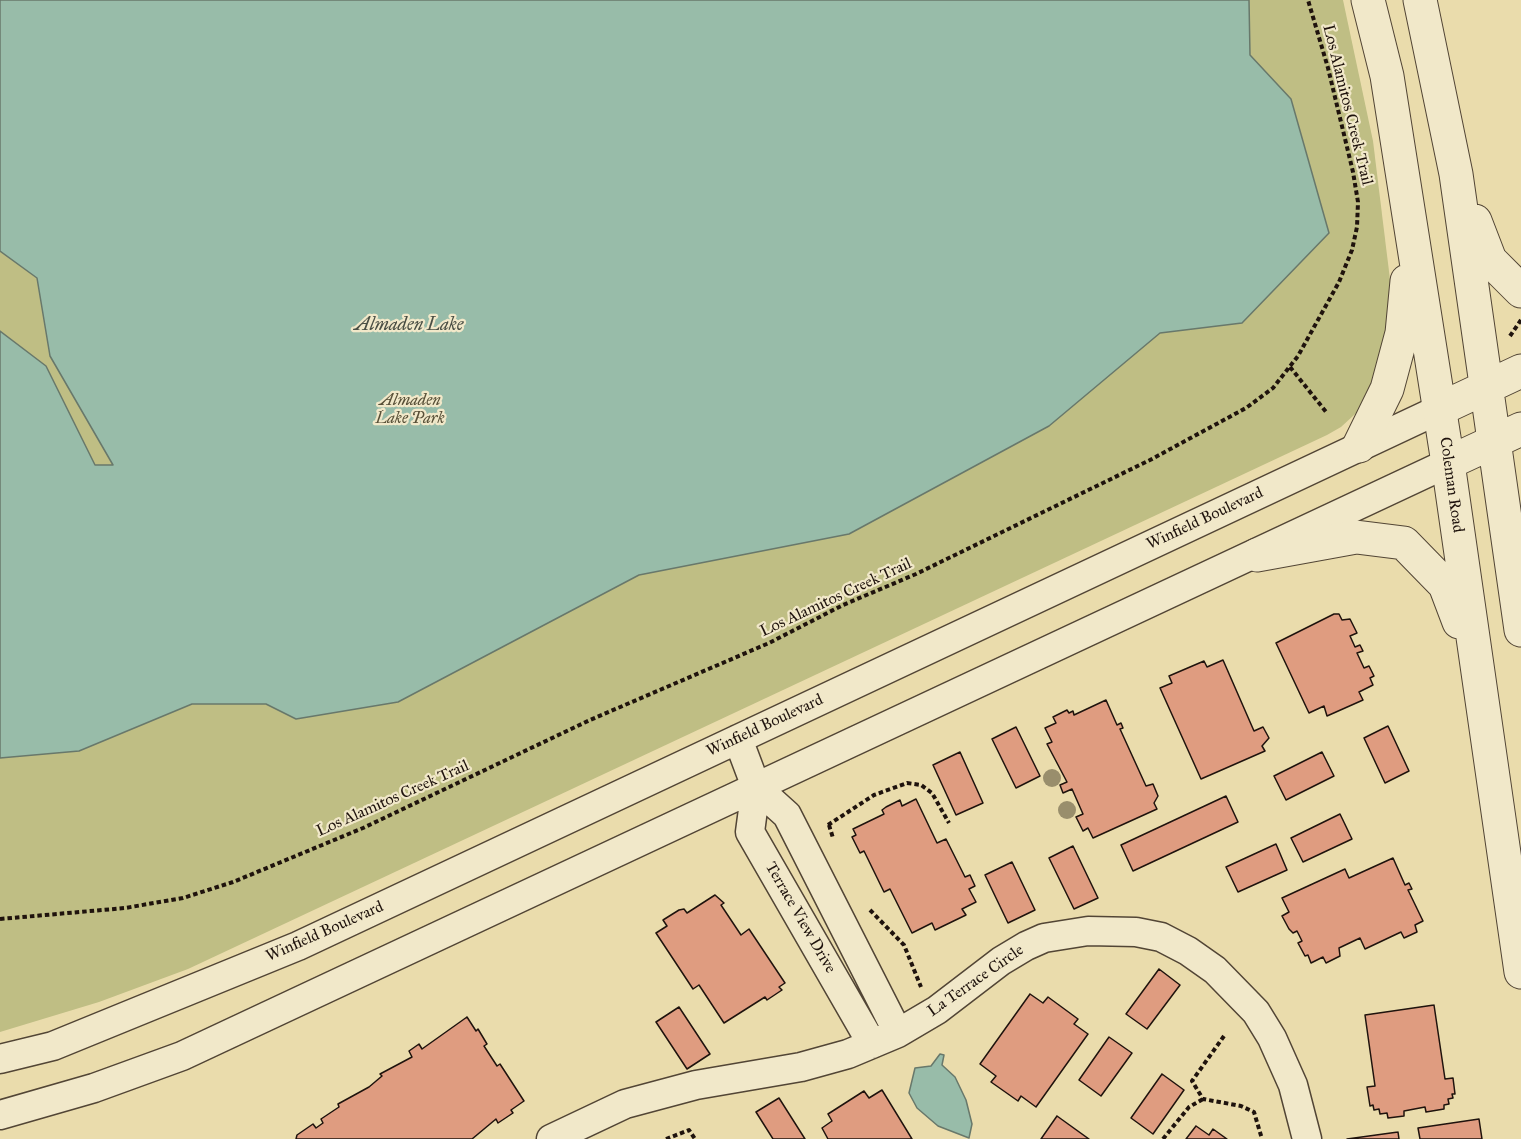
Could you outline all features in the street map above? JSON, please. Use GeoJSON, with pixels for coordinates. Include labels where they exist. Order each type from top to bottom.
{"type":"FeatureCollection","features":[{"type":"Feature","properties":{"kind":"street","name":"Coleman Road"},"geometry":{"type":"LineString","coordinates":[[1368,0],[1387,76],[1440,409],[1521,972]]}},
{"type":"Feature","properties":{"kind":"street"},"geometry":{"type":"LineString","coordinates":[[1420,0],[1456,174],[1488,387],[1509,435],[1521,620]]}},
{"type":"Feature","properties":{"kind":"street"},"geometry":{"type":"LineString","coordinates":[[1456,174],[1490,260],[1521,291]]}},
{"type":"Feature","properties":{"kind":"street"},"geometry":{"type":"LineString","coordinates":[[1359,446],[1387,389],[1402,333],[1411,231]]}},
{"type":"Feature","properties":{"kind":"street","name":"Winfield Boulevard"},"geometry":{"type":"LineString","coordinates":[[0,1059],[53,1046],[298,946],[1521,371]]}},
{"type":"Feature","properties":{"kind":"street"},"geometry":{"type":"LineString","coordinates":[[0,1115],[94,1088],[182,1056],[1257,555],[1509,435]]}},
{"type":"Feature","properties":{"kind":"street"},"geometry":{"type":"LineString","coordinates":[[1257,555],[1356,537],[1404,543],[1445,585],[1477,668]]}},
{"type":"Feature","properties":{"kind":"street","name":"Terrace View Drive"},"geometry":{"type":"LineString","coordinates":[[738,739],[756,787],[787,815],[898,1033]]}},
{"type":"Feature","properties":{"kind":"street","name":"Terrace View Drive"},"geometry":{"type":"LineString","coordinates":[[756,787],[750,832],[872,1044]]}},
{"type":"Feature","properties":{"kind":"street","name":"La Terrace Circle"},"geometry":{"type":"LineString","coordinates":[[551,1139],[625,1104],[696,1085],[801,1067],[843,1056],[898,1033],[944,1005],[1001,961],[1044,938],[1088,931],[1136,932],[1161,937],[1188,951],[1215,970],[1256,1012],[1287,1070],[1300,1108],[1307,1139]]}},
{"type":"Feature","properties":{"kind":"path","name":"Los Alamitos Creek Trail"},"geometry":{"type":"LineString","coordinates":[[0,919],[124,908],[183,898],[233,882],[363,828],[590,720],[769,643],[843,605],[938,564],[1150,460],[1246,408],[1273,388],[1315,329],[1339,282],[1352,250],[1357,227],[1358,202],[1353,172],[1328,68],[1308,0]]}},
{"type":"Feature","properties":{"kind":"path"},"geometry":{"type":"LineString","coordinates":[[1290,367],[1327,413]]}},
{"type":"Feature","properties":{"kind":"path"},"geometry":{"type":"LineString","coordinates":[[822,827],[829,825],[874,795],[907,783],[921,785],[932,793],[949,823]]}},
{"type":"Feature","properties":{"kind":"path"},"geometry":{"type":"LineString","coordinates":[[829,825],[833,842]]}},
{"type":"Feature","properties":{"kind":"path"},"geometry":{"type":"LineString","coordinates":[[864,903],[904,945],[917,980],[929,993]]}},
{"type":"Feature","properties":{"kind":"path"},"geometry":{"type":"LineString","coordinates":[[1203,1099],[1192,1081],[1224,1036]]}},
{"type":"Feature","properties":{"kind":"path"},"geometry":{"type":"LineString","coordinates":[[1163,1139],[1189,1107],[1203,1099],[1248,1108],[1258,1119],[1262,1139]]}},
{"type":"Feature","properties":{"kind":"path"},"geometry":{"type":"LineString","coordinates":[[666,1139],[689,1130],[695,1139]]}},
{"type":"Feature","properties":{"kind":"green space","name":"Almaden Lake"},"geometry":{"type":"Polygon","coordinates":[[[0,0],[1343,0],[1373,141],[1394,312],[1366,404],[1341,427],[1327,435],[188,969],[99,1002],[0,1032],[0,0]]]}},
{"type":"Feature","properties":{"kind":"water","name":"Almaden Lake"},"geometry":{"type":"Polygon","coordinates":[[[0,0],[1249,0],[1250,55],[1291,99],[1329,233],[1242,323],[1160,333],[1049,426],[849,534],[639,575],[398,702],[296,719],[266,704],[192,704],[79,751],[0,758],[0,331],[46,366],[95,465],[113,465],[50,356],[37,278],[0,251],[0,0]]]}},
{"type":"Feature","properties":{"kind":"water"},"geometry":{"type":"Polygon","coordinates":[[[940,1054],[944,1055],[942,1065],[955,1077],[966,1100],[972,1124],[969,1138],[938,1126],[917,1108],[909,1093],[915,1068],[931,1066],[940,1054]]]}},
{"type":"Feature","properties":{"kind":"building"},"geometry":{"type":"Polygon","coordinates":[[[1334,614],[1339,614],[1342,620],[1350,619],[1357,633],[1350,636],[1355,647],[1360,645],[1363,651],[1357,653],[1364,668],[1369,666],[1374,676],[1370,678],[1373,685],[1359,692],[1363,700],[1327,716],[1324,706],[1309,713],[1276,643],[1334,614]]]}},
{"type":"Feature","properties":{"kind":"building"},"geometry":{"type":"Polygon","coordinates":[[[1223,660],[1254,731],[1263,727],[1269,738],[1262,746],[1265,751],[1201,779],[1160,688],[1172,683],[1169,676],[1204,661],[1207,667],[1223,660]]]}},
{"type":"Feature","properties":{"kind":"building"},"geometry":{"type":"Polygon","coordinates":[[[1106,700],[1117,725],[1121,723],[1123,728],[1120,729],[1146,786],[1153,784],[1158,796],[1154,803],[1157,809],[1093,838],[1088,828],[1083,831],[1076,817],[1083,814],[1072,789],[1063,793],[1060,785],[1067,782],[1047,744],[1052,742],[1045,728],[1056,723],[1053,717],[1067,710],[1069,713],[1073,711],[1074,715],[1106,700]]]}},
{"type":"Feature","properties":{"kind":"building"},"geometry":{"type":"Polygon","coordinates":[[[1388,726],[1409,771],[1385,783],[1364,738],[1388,726]]]}},
{"type":"Feature","properties":{"kind":"building"},"geometry":{"type":"Polygon","coordinates":[[[1016,727],[1040,776],[1016,788],[992,739],[1016,727]]]}},
{"type":"Feature","properties":{"kind":"building"},"geometry":{"type":"Polygon","coordinates":[[[960,752],[983,803],[956,815],[933,765],[960,752]]]}},
{"type":"Feature","properties":{"kind":"building"},"geometry":{"type":"Polygon","coordinates":[[[1322,752],[1334,776],[1286,800],[1274,776],[1322,752]]]}},
{"type":"Feature","properties":{"kind":"building"},"geometry":{"type":"Polygon","coordinates":[[[1226,796],[1238,822],[1133,871],[1121,845],[1226,796]]]}},
{"type":"Feature","properties":{"kind":"building"},"geometry":{"type":"Polygon","coordinates":[[[916,799],[937,843],[946,839],[965,877],[970,875],[975,886],[969,889],[976,902],[962,909],[966,915],[935,930],[932,923],[912,933],[890,889],[884,892],[864,851],[860,853],[852,837],[856,835],[853,829],[884,814],[882,810],[886,807],[900,800],[902,806],[916,799]]]}},
{"type":"Feature","properties":{"kind":"building"},"geometry":{"type":"Polygon","coordinates":[[[1340,814],[1352,839],[1303,862],[1291,838],[1340,814]]]}},
{"type":"Feature","properties":{"kind":"building"},"geometry":{"type":"Polygon","coordinates":[[[1276,844],[1287,870],[1238,892],[1226,867],[1276,844]]]}},
{"type":"Feature","properties":{"kind":"building"},"geometry":{"type":"Polygon","coordinates":[[[1073,846],[1098,898],[1074,909],[1049,858],[1073,846]]]}},
{"type":"Feature","properties":{"kind":"building"},"geometry":{"type":"Polygon","coordinates":[[[1393,858],[1405,885],[1409,883],[1412,889],[1408,890],[1423,921],[1415,925],[1417,932],[1404,938],[1401,932],[1365,949],[1360,938],[1339,948],[1340,956],[1326,963],[1323,957],[1311,963],[1308,955],[1305,956],[1298,943],[1302,941],[1297,931],[1293,933],[1289,929],[1282,916],[1289,912],[1282,898],[1345,869],[1349,878],[1393,858]]]}},
{"type":"Feature","properties":{"kind":"building"},"geometry":{"type":"Polygon","coordinates":[[[1012,862],[1035,910],[1008,923],[985,875],[1012,862]]]}},
{"type":"Feature","properties":{"kind":"building"},"geometry":{"type":"Polygon","coordinates":[[[715,895],[724,903],[721,905],[741,935],[749,929],[785,983],[779,987],[782,990],[767,1000],[765,997],[724,1023],[699,985],[693,989],[656,933],[667,926],[663,920],[679,910],[684,909],[687,913],[715,895]]]}},
{"type":"Feature","properties":{"kind":"building"},"geometry":{"type":"Polygon","coordinates":[[[1159,969],[1180,985],[1147,1029],[1126,1014],[1159,969]]]}},
{"type":"Feature","properties":{"kind":"building"},"geometry":{"type":"Polygon","coordinates":[[[1030,994],[1043,1003],[1048,997],[1078,1019],[1074,1024],[1088,1034],[1036,1107],[1021,1096],[1018,1101],[991,1082],[996,1076],[980,1064],[1030,994]]]}},
{"type":"Feature","properties":{"kind":"building"},"geometry":{"type":"Polygon","coordinates":[[[1434,1005],[1445,1079],[1453,1078],[1455,1094],[1452,1094],[1453,1098],[1448,1099],[1449,1104],[1444,1105],[1444,1109],[1426,1112],[1425,1107],[1404,1111],[1404,1116],[1388,1118],[1387,1113],[1380,1114],[1379,1109],[1374,1110],[1373,1105],[1370,1106],[1367,1087],[1375,1086],[1365,1015],[1434,1005]]]}},
{"type":"Feature","properties":{"kind":"building"},"geometry":{"type":"Polygon","coordinates":[[[679,1007],[710,1054],[687,1069],[656,1022],[679,1007]]]}},
{"type":"Feature","properties":{"kind":"building"},"geometry":{"type":"Polygon","coordinates":[[[467,1017],[476,1031],[478,1029],[487,1044],[484,1046],[497,1066],[500,1064],[524,1101],[511,1110],[513,1113],[498,1123],[496,1119],[472,1139],[296,1139],[297,1135],[313,1124],[316,1128],[323,1123],[321,1119],[339,1107],[338,1104],[369,1087],[382,1076],[380,1074],[412,1057],[409,1051],[419,1044],[422,1049],[467,1017]]]}},
{"type":"Feature","properties":{"kind":"building"},"geometry":{"type":"Polygon","coordinates":[[[1109,1037],[1132,1053],[1101,1096],[1079,1080],[1109,1037]]]}},
{"type":"Feature","properties":{"kind":"building"},"geometry":{"type":"Polygon","coordinates":[[[1162,1074],[1184,1090],[1153,1134],[1131,1118],[1162,1074]]]}},
{"type":"Feature","properties":{"kind":"building"},"geometry":{"type":"Polygon","coordinates":[[[882,1090],[912,1139],[828,1139],[822,1128],[832,1121],[828,1114],[864,1091],[869,1098],[882,1090]]]}},
{"type":"Feature","properties":{"kind":"building"},"geometry":{"type":"Polygon","coordinates":[[[779,1098],[805,1139],[773,1139],[756,1112],[779,1098]]]}},
{"type":"Feature","properties":{"kind":"building"},"geometry":{"type":"Polygon","coordinates":[[[1057,1116],[1089,1139],[1041,1139],[1057,1116]]]}},
{"type":"Feature","properties":{"kind":"building"},"geometry":{"type":"Polygon","coordinates":[[[1479,1119],[1482,1139],[1420,1139],[1418,1128],[1479,1119]]]}},
{"type":"Feature","properties":{"kind":"building"},"geometry":{"type":"Polygon","coordinates":[[[1196,1126],[1209,1135],[1213,1129],[1227,1139],[1186,1139],[1196,1126]]]}},
{"type":"Feature","properties":{"kind":"building"},"geometry":{"type":"Polygon","coordinates":[[[1398,1132],[1399,1139],[1347,1139],[1398,1132]]]}},
{"type":"Feature","properties":{"kind":"park label","name":"Almaden Lake Park"},"geometry":{"type":"Point","coordinates":[410,410]}}]}
